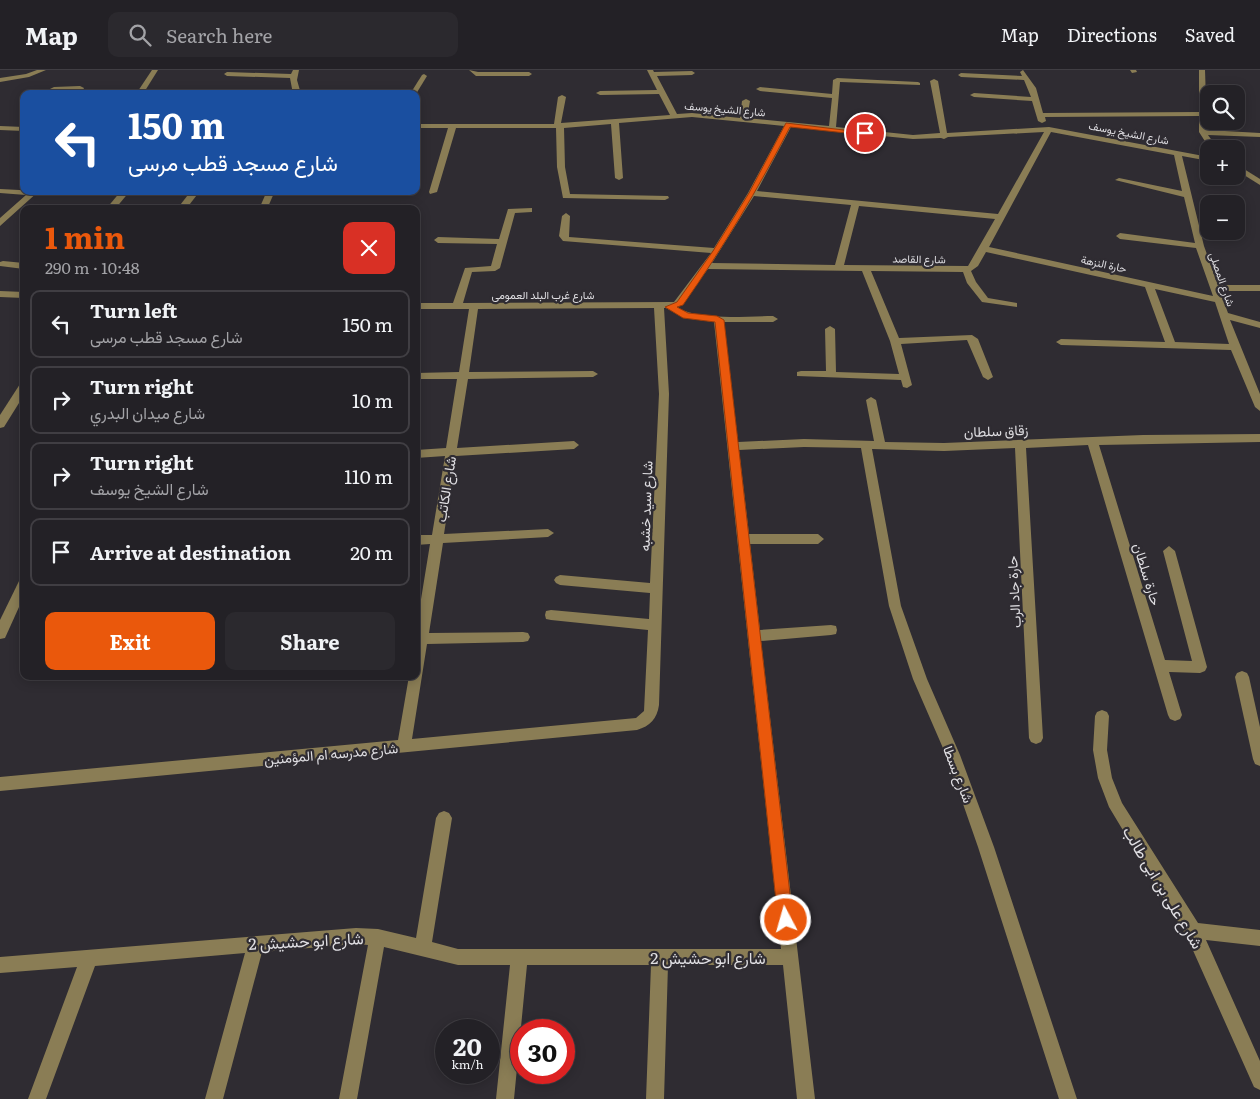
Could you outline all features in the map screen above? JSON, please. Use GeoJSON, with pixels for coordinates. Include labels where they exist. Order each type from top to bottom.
{"type":"FeatureCollection","features":[{"type":"Feature","properties":{"kind":"street"},"geometry":{"type":"LineString","coordinates":[[0,80],[27,76],[43,70]]}},
{"type":"Feature","properties":{"kind":"street"},"geometry":{"type":"LineString","coordinates":[[142,90],[155,70]]}},
{"type":"Feature","properties":{"kind":"street"},"geometry":{"type":"LineString","coordinates":[[472,70],[476,74],[529,74]]}},
{"type":"Feature","properties":{"kind":"street"},"geometry":{"type":"LineString","coordinates":[[1014,305],[985,300],[972,283],[966,270],[974,267],[1046,129],[1027,78],[1022,70]]}},
{"type":"Feature","properties":{"kind":"street"},"geometry":{"type":"LineString","coordinates":[[1202,70],[1202,85]]}},
{"type":"Feature","properties":{"kind":"street"},"geometry":{"type":"LineString","coordinates":[[651,72],[692,73]]}},
{"type":"Feature","properties":{"kind":"street"},"geometry":{"type":"LineString","coordinates":[[651,72],[674,116]]}},
{"type":"Feature","properties":{"kind":"street"},"geometry":{"type":"LineString","coordinates":[[227,74],[294,73],[296,90]]}},
{"type":"Feature","properties":{"kind":"street"},"geometry":{"type":"LineString","coordinates":[[961,75],[1027,78]]}},
{"type":"Feature","properties":{"kind":"street"},"geometry":{"type":"LineString","coordinates":[[415,90],[424,76]]}},
{"type":"Feature","properties":{"kind":"street"},"geometry":{"type":"LineString","coordinates":[[832,129],[836,81],[841,79],[918,84]]}},
{"type":"Feature","properties":{"kind":"street"},"geometry":{"type":"LineString","coordinates":[[934,81],[944,137]]}},
{"type":"Feature","properties":{"kind":"street"},"geometry":{"type":"LineString","coordinates":[[54,89],[80,88],[79,90]]}},
{"type":"Feature","properties":{"kind":"street"},"geometry":{"type":"LineString","coordinates":[[760,89],[835,96]]}},
{"type":"Feature","properties":{"kind":"street"},"geometry":{"type":"LineString","coordinates":[[600,93],[662,92]]}},
{"type":"Feature","properties":{"kind":"street"},"geometry":{"type":"LineString","coordinates":[[974,95],[1035,99]]}},
{"type":"Feature","properties":{"kind":"street"},"geometry":{"type":"LineString","coordinates":[[562,97],[558,126],[561,166],[568,197],[665,198]]}},
{"type":"Feature","properties":{"kind":"street"},"geometry":{"type":"LineString","coordinates":[[743,120],[746,101]]}},
{"type":"Feature","properties":{"kind":"street","name":"شارع الشيخ يوسف"},"geometry":{"type":"LineString","coordinates":[[420,126],[452,128],[558,126],[716,114],[743,120],[897,136],[944,137],[1046,129],[1200,157]]}},
{"type":"Feature","properties":{"kind":"street"},"geometry":{"type":"LineString","coordinates":[[1040,115],[1200,114]]}},
{"type":"Feature","properties":{"kind":"street"},"geometry":{"type":"LineString","coordinates":[[615,121],[619,178]]}},
{"type":"Feature","properties":{"kind":"street"},"geometry":{"type":"LineString","coordinates":[[664,307],[680,304],[717,251],[752,193],[788,125]]}},
{"type":"Feature","properties":{"kind":"street"},"geometry":{"type":"LineString","coordinates":[[0,128],[20,128]]}},
{"type":"Feature","properties":{"kind":"street"},"geometry":{"type":"LineString","coordinates":[[433,192],[452,128]]}},
{"type":"Feature","properties":{"kind":"street"},"geometry":{"type":"LineString","coordinates":[[1203,132],[1260,135]]}},
{"type":"Feature","properties":{"kind":"street"},"geometry":{"type":"LineString","coordinates":[[1203,132],[1208,140]]}},
{"type":"Feature","properties":{"kind":"street","name":"شارع المصلى"},"geometry":{"type":"LineString","coordinates":[[1177,153],[1200,246],[1235,347],[1260,407]]}},
{"type":"Feature","properties":{"kind":"street"},"geometry":{"type":"LineString","coordinates":[[1245,172],[1260,183]]}},
{"type":"Feature","properties":{"kind":"street"},"geometry":{"type":"LineString","coordinates":[[1119,180],[1188,195]]}},
{"type":"Feature","properties":{"kind":"street"},"geometry":{"type":"LineString","coordinates":[[0,191],[20,192]]}},
{"type":"Feature","properties":{"kind":"street"},"geometry":{"type":"LineString","coordinates":[[752,193],[1001,217]]}},
{"type":"Feature","properties":{"kind":"street"},"geometry":{"type":"LineString","coordinates":[[20,205],[31,195]]}},
{"type":"Feature","properties":{"kind":"street"},"geometry":{"type":"LineString","coordinates":[[114,205],[122,195]]}},
{"type":"Feature","properties":{"kind":"street"},"geometry":{"type":"LineString","coordinates":[[184,205],[193,195]]}},
{"type":"Feature","properties":{"kind":"street"},"geometry":{"type":"LineString","coordinates":[[839,268],[856,203]]}},
{"type":"Feature","properties":{"kind":"street"},"geometry":{"type":"LineString","coordinates":[[0,224],[20,205]]}},
{"type":"Feature","properties":{"kind":"street"},"geometry":{"type":"LineString","coordinates":[[457,306],[467,271],[495,268],[511,211],[529,210]]}},
{"type":"Feature","properties":{"kind":"street"},"geometry":{"type":"LineString","coordinates":[[566,216],[563,236],[566,239],[717,251]]}},
{"type":"Feature","properties":{"kind":"street"},"geometry":{"type":"LineString","coordinates":[[1120,236],[1200,246]]}},
{"type":"Feature","properties":{"kind":"street"},"geometry":{"type":"LineString","coordinates":[[438,240],[502,242]]}},
{"type":"Feature","properties":{"kind":"street","name":"حارة النزهة"},"geometry":{"type":"LineString","coordinates":[[984,249],[1219,300]]}},
{"type":"Feature","properties":{"kind":"street"},"geometry":{"type":"LineString","coordinates":[[3,264],[20,266]]}},
{"type":"Feature","properties":{"kind":"street","name":"شارع القاصد"},"geometry":{"type":"LineString","coordinates":[[706,266],[966,270]]}},
{"type":"Feature","properties":{"kind":"street"},"geometry":{"type":"LineString","coordinates":[[801,374],[906,381],[895,341],[866,269]]}},
{"type":"Feature","properties":{"kind":"street"},"geometry":{"type":"LineString","coordinates":[[1149,285],[1171,346]]}},
{"type":"Feature","properties":{"kind":"street"},"geometry":{"type":"LineString","coordinates":[[1215,288],[1260,288]]}},
{"type":"Feature","properties":{"kind":"street"},"geometry":{"type":"LineString","coordinates":[[0,294],[20,295]]}},
{"type":"Feature","properties":{"kind":"street","name":"شارع غرب البلد العمومى"},"geometry":{"type":"LineString","coordinates":[[420,306],[664,307]]}},
{"type":"Feature","properties":{"kind":"street","name":"شارع الكاتب"},"geometry":{"type":"LineString","coordinates":[[420,633],[474,307]]}},
{"type":"Feature","properties":{"kind":"street"},"geometry":{"type":"LineString","coordinates":[[664,307],[686,316],[717,319],[773,319]]}},
{"type":"Feature","properties":{"kind":"street","name":"شارع سيد خشبه"},"geometry":{"type":"LineString","coordinates":[[652,706],[664,394],[664,307]]}},
{"type":"Feature","properties":{"kind":"street"},"geometry":{"type":"LineString","coordinates":[[1224,315],[1260,324]]}},
{"type":"Feature","properties":{"kind":"street"},"geometry":{"type":"LineString","coordinates":[[717,319],[719,320],[745,539],[754,636],[806,1099]]}},
{"type":"Feature","properties":{"kind":"street"},"geometry":{"type":"LineString","coordinates":[[830,329],[831,375]]}},
{"type":"Feature","properties":{"kind":"street"},"geometry":{"type":"LineString","coordinates":[[895,341],[970,336],[988,377]]}},
{"type":"Feature","properties":{"kind":"street"},"geometry":{"type":"LineString","coordinates":[[1061,342],[1235,347]]}},
{"type":"Feature","properties":{"kind":"street"},"geometry":{"type":"LineString","coordinates":[[420,376],[593,374]]}},
{"type":"Feature","properties":{"kind":"street"},"geometry":{"type":"LineString","coordinates":[[0,424],[20,392]]}},
{"type":"Feature","properties":{"kind":"street"},"geometry":{"type":"LineString","coordinates":[[871,400],[881,446]]}},
{"type":"Feature","properties":{"kind":"street","name":"زقاق سلطان"},"geometry":{"type":"LineString","coordinates":[[734,446],[804,443],[944,447],[1092,441],[1260,438]]}},
{"type":"Feature","properties":{"kind":"street","name":"حارة سلطان"},"geometry":{"type":"LineString","coordinates":[[1092,441],[1175,715]]}},
{"type":"Feature","properties":{"kind":"street","name":"حارة جاد الرب"},"geometry":{"type":"LineString","coordinates":[[1020,444],[1036,738]]}},
{"type":"Feature","properties":{"kind":"street"},"geometry":{"type":"LineString","coordinates":[[420,454],[574,445]]}},
{"type":"Feature","properties":{"kind":"street","name":"شارع بسطا"},"geometry":{"type":"LineString","coordinates":[[866,445],[895,606],[920,679],[953,755],[986,847],[1068,1099]]}},
{"type":"Feature","properties":{"kind":"street"},"geometry":{"type":"LineString","coordinates":[[420,540],[548,533]]}},
{"type":"Feature","properties":{"kind":"street"},"geometry":{"type":"LineString","coordinates":[[745,539],[818,539]]}},
{"type":"Feature","properties":{"kind":"street"},"geometry":{"type":"LineString","coordinates":[[1160,666],[1200,667],[1169,551]]}},
{"type":"Feature","properties":{"kind":"street"},"geometry":{"type":"LineString","coordinates":[[560,580],[657,589]]}},
{"type":"Feature","properties":{"kind":"street"},"geometry":{"type":"LineString","coordinates":[[0,634],[20,591]]}},
{"type":"Feature","properties":{"kind":"street"},"geometry":{"type":"LineString","coordinates":[[551,615],[655,625]]}},
{"type":"Feature","properties":{"kind":"street"},"geometry":{"type":"LineString","coordinates":[[754,636],[831,630]]}},
{"type":"Feature","properties":{"kind":"street"},"geometry":{"type":"LineString","coordinates":[[420,639],[523,637]]}},
{"type":"Feature","properties":{"kind":"street"},"geometry":{"type":"LineString","coordinates":[[1242,677],[1260,759]]}},
{"type":"Feature","properties":{"kind":"street"},"geometry":{"type":"LineString","coordinates":[[404,746],[415,680]]}},
{"type":"Feature","properties":{"kind":"street","name":"شارع مدرسه ام المؤمنين"},"geometry":{"type":"LineString","coordinates":[[0,784],[637,724],[648,717],[652,706]]}},
{"type":"Feature","properties":{"kind":"street","name":"شارع على بن ابى طالب"},"geometry":{"type":"LineString","coordinates":[[1102,716],[1100,750],[1105,778],[1116,806],[1193,931],[1260,1081]]}},
{"type":"Feature","properties":{"kind":"street"},"geometry":{"type":"LineString","coordinates":[[423,947],[444,818]]}},
{"type":"Feature","properties":{"kind":"street"},"geometry":{"type":"LineString","coordinates":[[1193,931],[1260,938]]}},
{"type":"Feature","properties":{"kind":"street","name":"شارع ابو حشيش 2"},"geometry":{"type":"LineString","coordinates":[[0,965],[332,937],[378,937],[458,957],[790,957]]}},
{"type":"Feature","properties":{"kind":"street"},"geometry":{"type":"LineString","coordinates":[[348,1099],[378,937]]}},
{"type":"Feature","properties":{"kind":"street"},"geometry":{"type":"LineString","coordinates":[[214,1099],[256,943]]}},
{"type":"Feature","properties":{"kind":"street"},"geometry":{"type":"LineString","coordinates":[[37,1099],[89,958]]}},
{"type":"Feature","properties":{"kind":"street"},"geometry":{"type":"LineString","coordinates":[[504,1099],[519,958]]}},
{"type":"Feature","properties":{"kind":"street"},"geometry":{"type":"LineString","coordinates":[[655,1099],[660,958]]}},
{"type":"Feature","properties":{"kind":"route"},"geometry":{"type":"LineString","coordinates":[[786,920],[745,539],[719,320],[686,316],[670,307],[680,304],[717,251],[752,193],[788,125],[865,133]]}}]}
